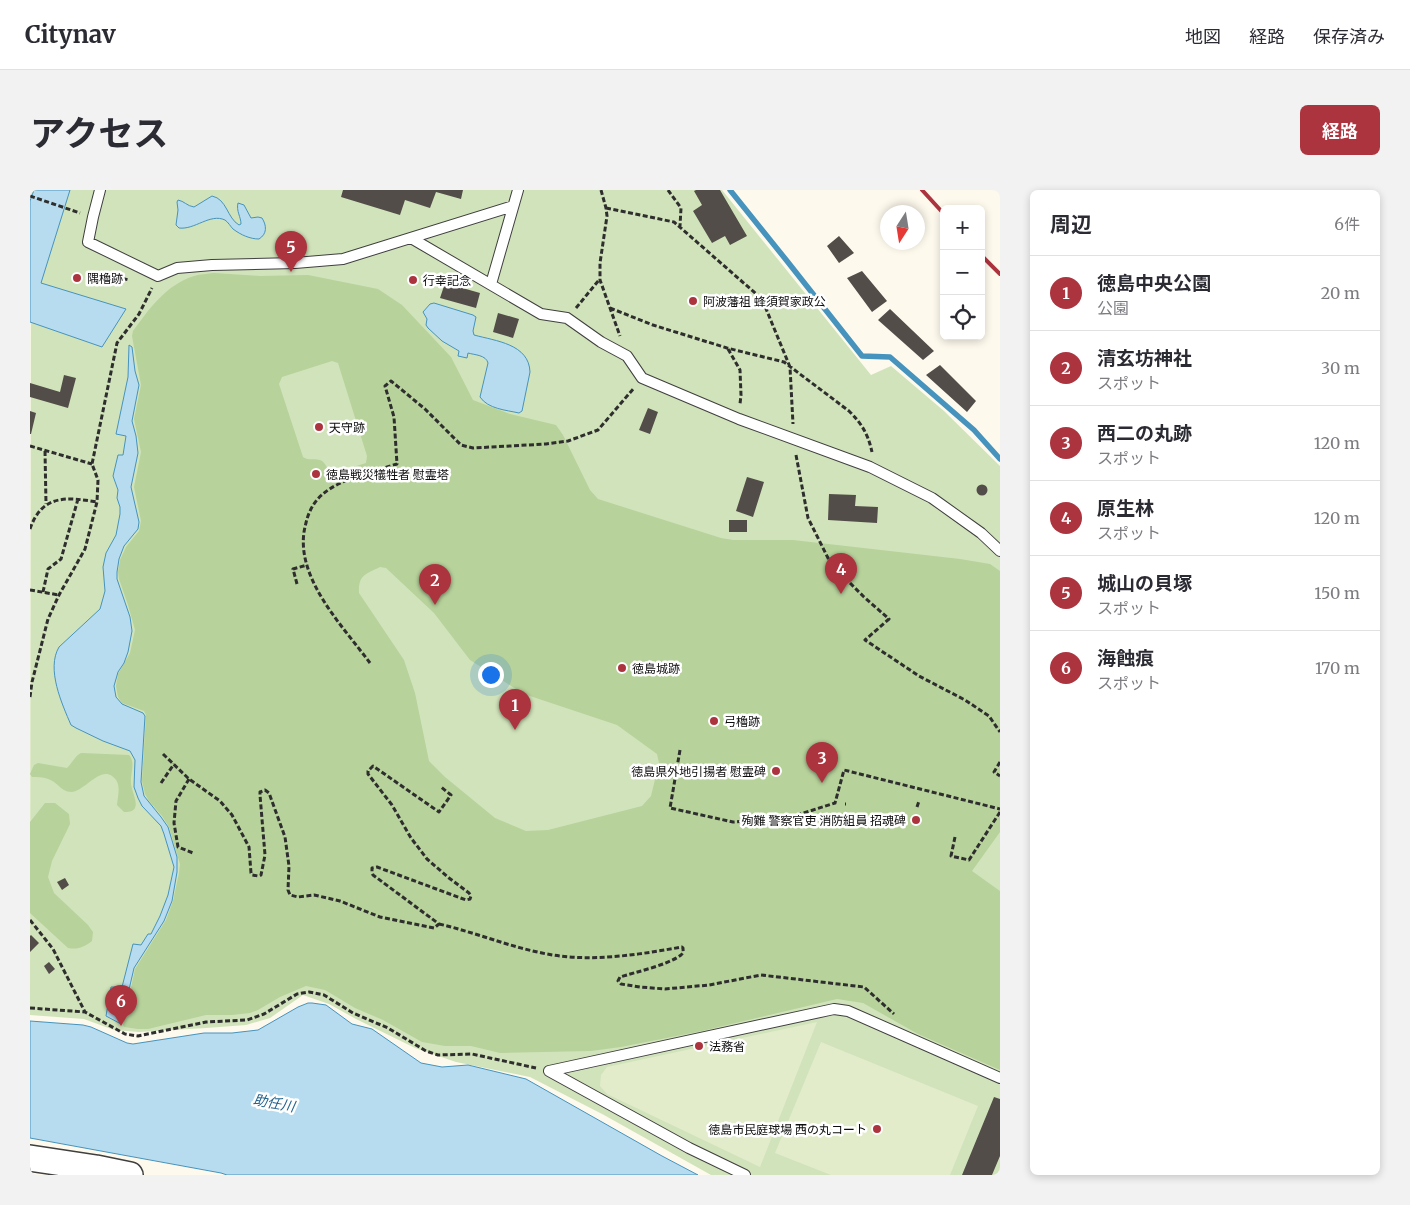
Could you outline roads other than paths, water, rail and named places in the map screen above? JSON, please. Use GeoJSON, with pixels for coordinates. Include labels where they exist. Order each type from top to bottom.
{"type":"FeatureCollection","features":[{"type":"Feature","properties":{"kind":"street"},"geometry":{"type":"LineString","coordinates":[[30,1158],[130,1175]]}},
{"type":"Feature","properties":{"kind":"lane"},"geometry":{"type":"LineString","coordinates":[[100,190],[88,242],[158,276],[177,268],[342,259],[513,206]]}},
{"type":"Feature","properties":{"kind":"lane"},"geometry":{"type":"LineString","coordinates":[[491,284],[518,190]]}},
{"type":"Feature","properties":{"kind":"lane"},"geometry":{"type":"LineString","coordinates":[[411,238],[541,314],[567,318],[601,342],[627,356],[642,378],[739,419],[870,468],[932,498],[981,533],[1000,551]]}},
{"type":"Feature","properties":{"kind":"lane"},"geometry":{"type":"LineString","coordinates":[[744,1175],[689,1148],[549,1071],[834,1009],[848,1011],[1000,1078]]}},
{"type":"Feature","properties":{"kind":"water"},"geometry":{"type":"Polygon","coordinates":[[[34,190],[70,190],[41,283],[126,309],[102,347],[30,322],[30,201],[34,190]]]}},
{"type":"Feature","properties":{"kind":"water"},"geometry":{"type":"Polygon","coordinates":[[[212,196],[221,201],[239,225],[241,224],[238,203],[244,205],[251,218],[262,218],[265,224],[264,235],[259,239],[246,236],[233,229],[225,220],[219,218],[185,228],[179,228],[176,225],[178,200],[194,207],[212,196]]]}},
{"type":"Feature","properties":{"kind":"water"},"geometry":{"type":"Polygon","coordinates":[[[434,303],[473,315],[476,317],[474,335],[510,345],[524,355],[530,372],[522,411],[519,413],[498,408],[483,401],[480,397],[488,363],[487,360],[468,353],[467,358],[458,356],[459,351],[442,341],[428,328],[426,325],[427,319],[423,312],[430,304],[434,303]]]}},
{"type":"Feature","properties":{"kind":"water"},"geometry":{"type":"Polygon","coordinates":[[[129,345],[132,347],[139,385],[132,421],[138,453],[131,487],[139,522],[138,529],[124,546],[117,572],[117,579],[130,617],[132,631],[128,652],[118,672],[114,686],[116,697],[122,704],[143,713],[145,716],[141,782],[144,796],[168,827],[177,857],[177,872],[172,901],[164,921],[134,968],[121,1024],[106,1016],[111,987],[122,987],[133,944],[141,945],[148,934],[151,934],[168,895],[174,867],[161,826],[142,806],[138,798],[134,787],[135,760],[130,751],[103,741],[71,725],[57,686],[54,666],[55,656],[59,647],[100,609],[105,591],[103,567],[106,553],[116,535],[120,514],[117,498],[118,490],[113,476],[118,455],[123,455],[126,436],[116,434],[128,377],[129,345]]]}},
{"type":"Feature","properties":{"kind":"water","name":"助任川"},"geometry":{"type":"Polygon","coordinates":[[[308,1003],[326,1005],[352,1024],[372,1029],[421,1063],[442,1067],[468,1065],[526,1079],[698,1175],[227,1175],[30,1138],[30,1021],[83,1025],[133,1044],[204,1033],[232,1033],[258,1030],[308,1003]]]}},
{"type":"Feature","properties":{"kind":"waterway"},"geometry":{"type":"LineString","coordinates":[[730,190],[862,356],[890,357],[974,430],[1000,459]]}},
{"type":"Feature","properties":{"kind":"railway"},"geometry":{"type":"LineString","coordinates":[[922,190],[940,210]]}},
{"type":"Feature","properties":{"kind":"railway"},"geometry":{"type":"LineString","coordinates":[[985,259],[1000,274]]}},
{"type":"Feature","properties":{"kind":"place","name":"城山の貝塚"},"geometry":{"type":"Point","coordinates":[291,272]}},
{"type":"Feature","properties":{"kind":"place","name":"隅櫓跡"},"geometry":{"type":"Point","coordinates":[77,278]}},
{"type":"Feature","properties":{"kind":"place","name":"行幸記念"},"geometry":{"type":"Point","coordinates":[413,280]}},
{"type":"Feature","properties":{"kind":"place","name":"阿波藩祖 蜂須賀家政公"},"geometry":{"type":"Point","coordinates":[693,301]}},
{"type":"Feature","properties":{"kind":"place","name":"天守跡"},"geometry":{"type":"Point","coordinates":[319,427]}},
{"type":"Feature","properties":{"kind":"place","name":"徳島戦災犠牲者 慰霊塔"},"geometry":{"type":"Point","coordinates":[316,474]}},
{"type":"Feature","properties":{"kind":"place","name":"原生林"},"geometry":{"type":"Point","coordinates":[841,594]}},
{"type":"Feature","properties":{"kind":"place","name":"清玄坊神社"},"geometry":{"type":"Point","coordinates":[435,605]}},
{"type":"Feature","properties":{"kind":"place","name":"徳島城跡"},"geometry":{"type":"Point","coordinates":[622,668]}},
{"type":"Feature","properties":{"kind":"place","name":"弓櫓跡"},"geometry":{"type":"Point","coordinates":[714,721]}},
{"type":"Feature","properties":{"kind":"place","name":"徳島中央公園"},"geometry":{"type":"Point","coordinates":[515,730]}},
{"type":"Feature","properties":{"kind":"place","name":"徳島県外地引揚者 慰霊碑"},"geometry":{"type":"Point","coordinates":[776,771]}},
{"type":"Feature","properties":{"kind":"place","name":"西二の丸跡"},"geometry":{"type":"Point","coordinates":[822,783]}},
{"type":"Feature","properties":{"kind":"place","name":"殉難 警察官吏 消防組員 招魂碑"},"geometry":{"type":"Point","coordinates":[916,820]}},
{"type":"Feature","properties":{"kind":"place","name":"海蝕痕"},"geometry":{"type":"Point","coordinates":[121,1026]}},
{"type":"Feature","properties":{"kind":"place","name":"法務省"},"geometry":{"type":"Point","coordinates":[699,1046]}},
{"type":"Feature","properties":{"kind":"place","name":"徳島市民庭球場 西の丸コート"},"geometry":{"type":"Point","coordinates":[877,1129]}}]}
